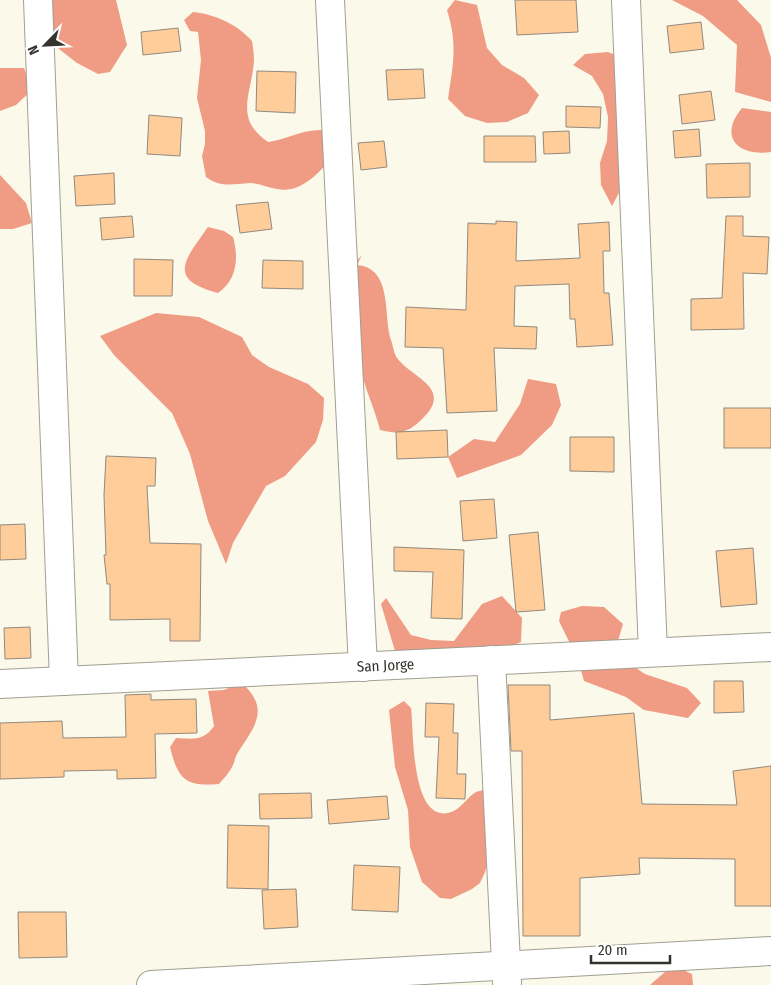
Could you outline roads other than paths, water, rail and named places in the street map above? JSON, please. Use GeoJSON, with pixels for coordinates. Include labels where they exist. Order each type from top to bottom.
{"type":"FeatureCollection","features":[{"type":"Feature","properties":{"kind":"street"},"geometry":{"type":"LineString","coordinates":[[38,0],[64,681]]}},
{"type":"Feature","properties":{"kind":"street"},"geometry":{"type":"LineString","coordinates":[[330,0],[363,666]]}},
{"type":"Feature","properties":{"kind":"street"},"geometry":{"type":"LineString","coordinates":[[626,0],[653,652]]}},
{"type":"Feature","properties":{"kind":"street","name":"San Jorge"},"geometry":{"type":"LineString","coordinates":[[0,684],[771,647]]}},
{"type":"Feature","properties":{"kind":"street"},"geometry":{"type":"LineString","coordinates":[[490,660],[506,975]]}},
{"type":"Feature","properties":{"kind":"street"},"geometry":{"type":"LineString","coordinates":[[151,985],[506,975],[771,951]]}}]}
